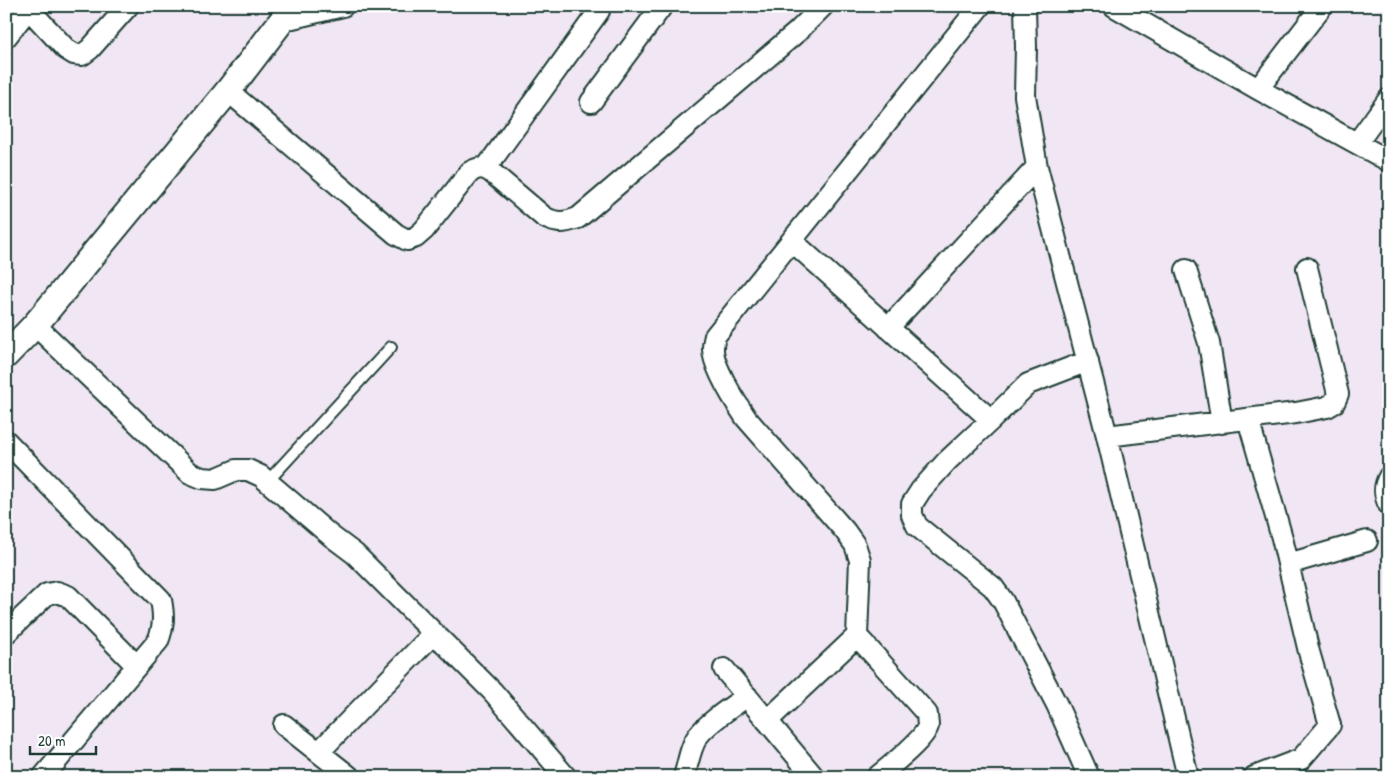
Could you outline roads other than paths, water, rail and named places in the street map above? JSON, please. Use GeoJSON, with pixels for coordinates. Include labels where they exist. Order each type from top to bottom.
{"type":"FeatureCollection","features":[{"type":"Feature","properties":{"kind":"street"},"geometry":{"type":"LineString","coordinates":[[6,37],[27,7],[66,49],[74,54],[82,55],[90,49],[128,6]]}},
{"type":"Feature","properties":{"kind":"street"},"geometry":{"type":"LineString","coordinates":[[6,355],[35,325],[228,91],[286,14],[343,6]]}},
{"type":"Feature","properties":{"kind":"street"},"geometry":{"type":"LineString","coordinates":[[591,102],[662,6]]}},
{"type":"Feature","properties":{"kind":"street"},"geometry":{"type":"LineString","coordinates":[[228,91],[396,234],[407,240],[416,237],[424,230],[470,172],[479,167],[486,168],[544,217],[554,222],[564,223],[578,218],[797,32],[823,6]]}},
{"type":"Feature","properties":{"kind":"street"},"geometry":{"type":"LineString","coordinates":[[767,721],[856,636],[860,560],[855,544],[746,418],[714,360],[712,348],[715,336],[980,6]]}},
{"type":"Feature","properties":{"kind":"street"},"geometry":{"type":"LineString","coordinates":[[1024,6],[1026,47],[1025,96],[1037,167],[1107,436],[1188,777]]}},
{"type":"Feature","properties":{"kind":"street"},"geometry":{"type":"LineString","coordinates":[[1114,6],[1258,89],[1389,161]]}},
{"type":"Feature","properties":{"kind":"street"},"geometry":{"type":"LineString","coordinates":[[1258,89],[1322,6]]}},
{"type":"Feature","properties":{"kind":"street"},"geometry":{"type":"LineString","coordinates":[[486,168],[599,11]]}},
{"type":"Feature","properties":{"kind":"street"},"geometry":{"type":"LineString","coordinates":[[1357,143],[1389,100]]}},
{"type":"Feature","properties":{"kind":"street"},"geometry":{"type":"LineString","coordinates":[[888,328],[1037,167]]}},
{"type":"Feature","properties":{"kind":"street"},"geometry":{"type":"LineString","coordinates":[[792,241],[990,420]]}},
{"type":"Feature","properties":{"kind":"street"},"geometry":{"type":"LineString","coordinates":[[1107,436],[1222,423],[1327,407],[1334,403],[1338,394],[1307,268]]}},
{"type":"Feature","properties":{"kind":"street"},"geometry":{"type":"LineString","coordinates":[[1186,270],[1209,343],[1222,423]]}},
{"type":"Feature","properties":{"kind":"street"},"geometry":{"type":"LineString","coordinates":[[35,325],[190,473],[202,478],[215,479],[236,470],[248,470],[268,481],[331,536],[355,554],[492,692],[566,777]]}},
{"type":"Feature","properties":{"kind":"street"},"geometry":{"type":"LineString","coordinates":[[1088,361],[1028,384],[947,461],[921,490],[912,504],[912,515],[917,526],[993,587],[1003,601],[1057,704],[1089,777]]}},
{"type":"Feature","properties":{"kind":"street"},"geometry":{"type":"LineString","coordinates":[[1248,419],[1288,564],[1308,652],[1330,725],[1301,759],[1254,777]]}},
{"type":"Feature","properties":{"kind":"street"},"geometry":{"type":"LineString","coordinates":[[6,441],[161,600],[164,614],[164,628],[158,641],[43,777]]}},
{"type":"Feature","properties":{"kind":"street"},"geometry":{"type":"LineString","coordinates":[[1389,477],[1385,489],[1385,496],[1389,505]]}},
{"type":"Feature","properties":{"kind":"street"},"geometry":{"type":"LineString","coordinates":[[1288,564],[1367,541]]}},
{"type":"Feature","properties":{"kind":"street"},"geometry":{"type":"LineString","coordinates":[[6,633],[47,594],[57,592],[68,596],[137,666]]}},
{"type":"Feature","properties":{"kind":"street"},"geometry":{"type":"LineString","coordinates":[[319,752],[434,633]]}},
{"type":"Feature","properties":{"kind":"street"},"geometry":{"type":"LineString","coordinates":[[856,636],[927,714],[928,726],[922,736],[877,777]]}},
{"type":"Feature","properties":{"kind":"street"},"geometry":{"type":"LineString","coordinates":[[724,669],[814,777]]}},
{"type":"Feature","properties":{"kind":"street"},"geometry":{"type":"LineString","coordinates":[[684,777],[698,736],[704,729],[747,696]]}},
{"type":"Feature","properties":{"kind":"street"},"geometry":{"type":"LineString","coordinates":[[284,725],[350,777]]}},
{"type":"Feature","properties":{"kind":"lane"},"geometry":{"type":"LineString","coordinates":[[268,481],[391,347]]}}]}
